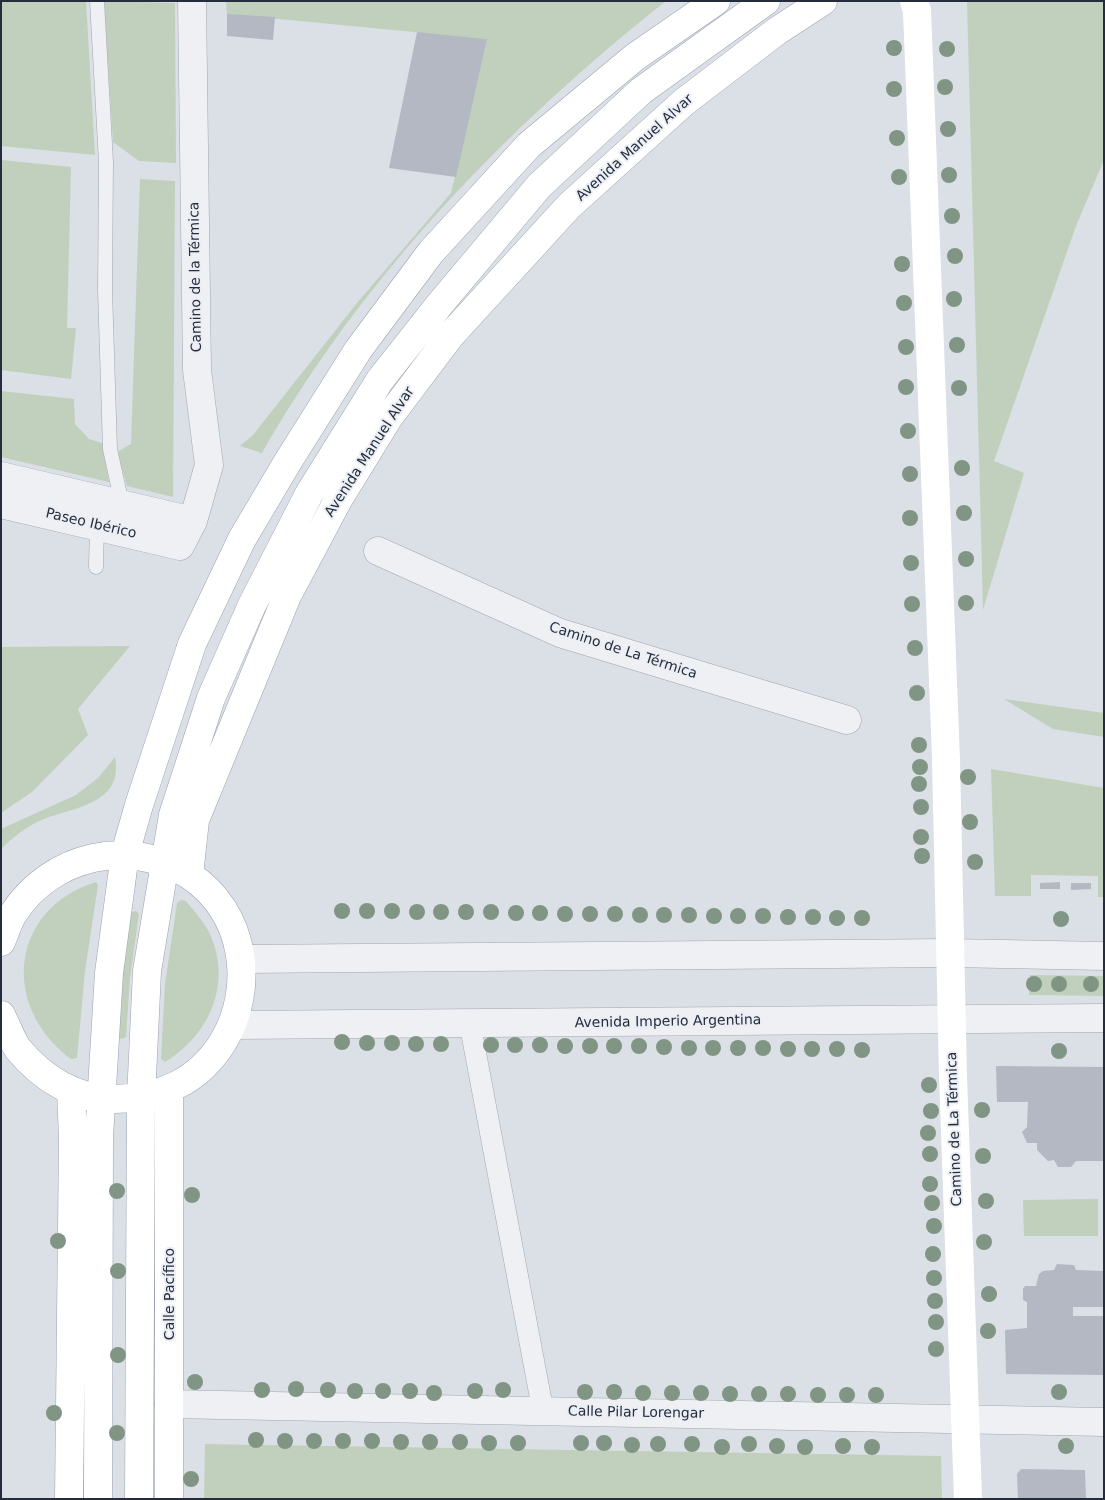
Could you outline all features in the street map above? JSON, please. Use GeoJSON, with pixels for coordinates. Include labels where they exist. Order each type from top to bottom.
{"type":"FeatureCollection","features":[{"type":"Feature","properties":{"kind":"main road"},"geometry":{"type":"LineString","coordinates":[[98,1499],[100,1099],[109,973],[125,854],[138,806],[192,644],[242,539],[358,350],[431,252],[529,145],[635,57],[716,1]]}},
{"type":"Feature","properties":{"kind":"main road","name":"Avenida Manuel Alvar"},"geometry":{"type":"LineString","coordinates":[[141,1098],[147,971],[173,815],[211,698],[252,605],[309,494],[380,380],[440,304],[539,186],[641,90],[766,1]]}},
{"type":"Feature","properties":{"kind":"main road","name":"Avenida Manuel Alvar"},"geometry":{"type":"LineString","coordinates":[[189,875],[195,820],[287,596],[338,500],[389,417],[450,336],[569,206],[684,102],[777,31],[823,1]]}},
{"type":"Feature","properties":{"kind":"main road","name":"Camino de La Térmica"},"geometry":{"type":"LineString","coordinates":[[914,1],[917,11],[946,759],[952,1019],[968,1499]]}},
{"type":"Feature","properties":{"kind":"main road"},"geometry":{"type":"LineString","coordinates":[[380,380],[476,307]]}},
{"type":"Feature","properties":{"kind":"main road"},"geometry":{"type":"LineString","coordinates":[[1,942],[13,915],[35,887],[64,867],[96,856],[125,854],[164,862],[189,875],[211,894],[230,922],[242,959],[242,993],[233,1025],[214,1055],[188,1080],[169,1090],[141,1098],[100,1099],[71,1091],[42,1074],[17,1047],[1,1015]]}},
{"type":"Feature","properties":{"kind":"main road","name":"Calle Pacífico"},"geometry":{"type":"LineString","coordinates":[[169,1090],[169,1499]]}},
{"type":"Feature","properties":{"kind":"main road"},"geometry":{"type":"LineString","coordinates":[[69,1499],[73,1148],[71,1091]]}},
{"type":"Feature","properties":{"kind":"main road"},"geometry":{"type":"LineString","coordinates":[[139,1499],[141,1098]]}},
{"type":"Feature","properties":{"kind":"street","name":"Camino de la Térmica"},"geometry":{"type":"LineString","coordinates":[[180,546],[193,521],[209,465],[197,370],[192,1]]}},
{"type":"Feature","properties":{"kind":"street"},"geometry":{"type":"LineString","coordinates":[[1,476],[193,521]]}},
{"type":"Feature","properties":{"kind":"street","name":"Paseo Ibérico"},"geometry":{"type":"LineString","coordinates":[[1,504],[180,546]]}},
{"type":"Feature","properties":{"kind":"street","name":"Camino de La Térmica"},"geometry":{"type":"LineString","coordinates":[[378,551],[560,633],[847,720]]}},
{"type":"Feature","properties":{"kind":"street"},"geometry":{"type":"LineString","coordinates":[[242,959],[951,953],[1104,956]]}},
{"type":"Feature","properties":{"kind":"street","name":"Avenida Imperio Argentina"},"geometry":{"type":"LineString","coordinates":[[233,1025],[1104,1018]]}},
{"type":"Feature","properties":{"kind":"street"},"geometry":{"type":"LineString","coordinates":[[470,1024],[543,1411]]}},
{"type":"Feature","properties":{"kind":"street","name":"Calle Pilar Lorengar"},"geometry":{"type":"LineString","coordinates":[[169,1404],[1104,1422]]}},
{"type":"Feature","properties":{"kind":"lane"},"geometry":{"type":"LineString","coordinates":[[97,1],[106,162],[105,290],[110,449],[122,504]]}},
{"type":"Feature","properties":{"kind":"lane"},"geometry":{"type":"LineString","coordinates":[[96,567],[97,526]]}},
{"type":"Feature","properties":{"kind":"green space"},"geometry":{"type":"Polygon","coordinates":[[[1,1],[86,1],[95,155],[1,146],[1,1]]]}},
{"type":"Feature","properties":{"kind":"green space"},"geometry":{"type":"Polygon","coordinates":[[[104,1],[175,3],[176,163],[139,161],[113,142],[104,1]]]}},
{"type":"Feature","properties":{"kind":"green space"},"geometry":{"type":"Polygon","coordinates":[[[226,1],[666,1],[550,99],[495,152],[443,208],[393,265],[346,325],[302,388],[262,453],[240,446],[253,435],[357,303],[451,193],[487,39],[227,14],[226,1]]]}},
{"type":"Feature","properties":{"kind":"green space"},"geometry":{"type":"Polygon","coordinates":[[[967,1],[1104,1],[1104,160],[1076,226],[994,461],[1024,473],[983,610],[967,1]]]}},
{"type":"Feature","properties":{"kind":"green space"},"geometry":{"type":"Polygon","coordinates":[[[1,160],[71,167],[67,328],[76,328],[71,379],[1,370],[1,160]]]}},
{"type":"Feature","properties":{"kind":"green space"},"geometry":{"type":"Polygon","coordinates":[[[140,179],[175,181],[173,497],[127,486],[117,452],[131,444],[140,179]]]}},
{"type":"Feature","properties":{"kind":"green space"},"geometry":{"type":"Polygon","coordinates":[[[1,391],[74,399],[75,424],[89,439],[102,443],[109,482],[1,457],[1,391]]]}},
{"type":"Feature","properties":{"kind":"green space"},"geometry":{"type":"Polygon","coordinates":[[[130,646],[78,709],[88,735],[32,792],[1,813],[1,647],[130,646]]]}},
{"type":"Feature","properties":{"kind":"green space"},"geometry":{"type":"Polygon","coordinates":[[[1004,699],[1104,713],[1104,737],[1053,729],[1004,699]]]}},
{"type":"Feature","properties":{"kind":"green space"},"geometry":{"type":"Polygon","coordinates":[[[115,757],[116,773],[111,786],[103,795],[79,808],[39,821],[1,849],[1,829],[76,795],[98,778],[115,757]]]}},
{"type":"Feature","properties":{"kind":"green space"},"geometry":{"type":"Polygon","coordinates":[[[991,769],[1104,788],[1104,897],[1098,897],[1098,876],[1031,875],[1031,896],[995,896],[991,769]]]}},
{"type":"Feature","properties":{"kind":"green space"},"geometry":{"type":"Polygon","coordinates":[[[96,882],[98,885],[85,971],[77,1058],[71,1059],[48,1037],[33,1013],[25,987],[25,961],[32,936],[46,914],[67,895],[96,882]]]}},
{"type":"Feature","properties":{"kind":"green space"},"geometry":{"type":"Polygon","coordinates":[[[181,900],[186,901],[209,932],[216,951],[219,970],[213,1006],[205,1022],[181,1051],[165,1062],[161,1059],[165,984],[177,903],[181,900]]]}},
{"type":"Feature","properties":{"kind":"green space"},"geometry":{"type":"Polygon","coordinates":[[[136,911],[139,914],[130,978],[126,1037],[122,1039],[117,1037],[121,980],[131,912],[136,911]]]}},
{"type":"Feature","properties":{"kind":"green space"},"geometry":{"type":"Polygon","coordinates":[[[1030,975],[1104,976],[1104,996],[1029,995],[1030,975]]]}},
{"type":"Feature","properties":{"kind":"green space"},"geometry":{"type":"Polygon","coordinates":[[[1098,1199],[1098,1236],[1024,1236],[1023,1200],[1098,1199]]]}},
{"type":"Feature","properties":{"kind":"green space"},"geometry":{"type":"Polygon","coordinates":[[[205,1444],[941,1456],[942,1499],[204,1499],[205,1444]]]}},
{"type":"Feature","properties":{"kind":"building"},"geometry":{"type":"Polygon","coordinates":[[[227,14],[275,17],[273,40],[227,36],[227,14]]]}},
{"type":"Feature","properties":{"kind":"building"},"geometry":{"type":"Polygon","coordinates":[[[417,32],[487,39],[456,177],[389,168],[417,32]]]}},
{"type":"Feature","properties":{"kind":"building"},"geometry":{"type":"Polygon","coordinates":[[[1060,882],[1060,889],[1040,889],[1040,883],[1060,882]]]}},
{"type":"Feature","properties":{"kind":"building"},"geometry":{"type":"Polygon","coordinates":[[[1071,883],[1091,883],[1091,889],[1071,890],[1071,883]]]}},
{"type":"Feature","properties":{"kind":"building"},"geometry":{"type":"Polygon","coordinates":[[[996,1066],[1104,1067],[1104,1161],[1076,1161],[1071,1167],[1058,1167],[1054,1160],[1048,1161],[1037,1150],[1037,1143],[1027,1143],[1022,1132],[1027,1127],[1028,1102],[997,1102],[996,1066]]]}},
{"type":"Feature","properties":{"kind":"building"},"geometry":{"type":"Polygon","coordinates":[[[1057,1264],[1074,1265],[1076,1270],[1104,1271],[1104,1307],[1073,1307],[1073,1316],[1104,1316],[1104,1375],[1006,1374],[1005,1330],[1027,1328],[1027,1302],[1023,1300],[1023,1289],[1025,1286],[1036,1286],[1039,1274],[1043,1271],[1054,1270],[1057,1264]]]}},
{"type":"Feature","properties":{"kind":"building"},"geometry":{"type":"Polygon","coordinates":[[[1021,1469],[1085,1470],[1086,1499],[1018,1499],[1017,1474],[1021,1469]]]}}]}
